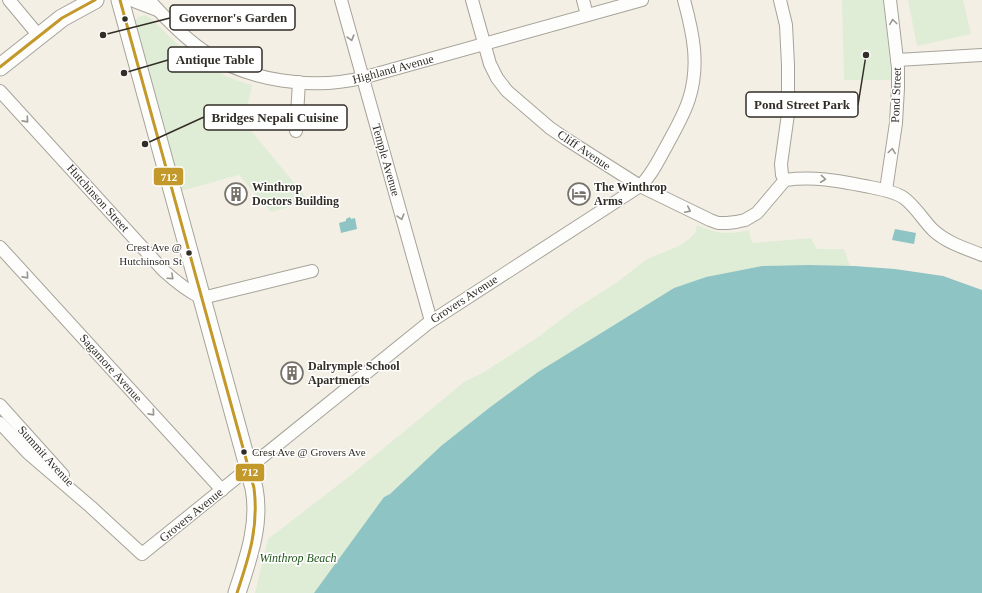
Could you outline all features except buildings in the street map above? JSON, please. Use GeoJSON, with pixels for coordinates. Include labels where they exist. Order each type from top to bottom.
{"type":"FeatureCollection","features":[{"type":"Feature","properties":{"kind":"main road"},"geometry":{"type":"LineString","coordinates":[[62,18],[73,0]]}},
{"type":"Feature","properties":{"kind":"main road"},"geometry":{"type":"LineString","coordinates":[[0,67],[62,18],[95,0]]}},
{"type":"Feature","properties":{"kind":"main road"},"geometry":{"type":"LineString","coordinates":[[120,0],[254,488],[257,505],[256,521],[238,593]]}},
{"type":"Feature","properties":{"kind":"street"},"geometry":{"type":"LineString","coordinates":[[9,0],[39,36]]}},
{"type":"Feature","properties":{"kind":"street","name":"Highland Avenue"},"geometry":{"type":"LineString","coordinates":[[131,0],[158,10]]}},
{"type":"Feature","properties":{"kind":"street","name":"Highland Avenue"},"geometry":{"type":"LineString","coordinates":[[149,0],[194,44],[208,54],[240,70],[259,76],[299,82],[337,82],[362,78],[642,0]]}},
{"type":"Feature","properties":{"kind":"street","name":"Temple Avenue"},"geometry":{"type":"LineString","coordinates":[[340,0],[431,321]]}},
{"type":"Feature","properties":{"kind":"street","name":"Cliff Avenue"},"geometry":{"type":"LineString","coordinates":[[472,0],[490,64],[497,78],[507,91],[580,149],[640,186],[710,220],[726,224],[745,220],[757,213],[785,180]]}},
{"type":"Feature","properties":{"kind":"street"},"geometry":{"type":"LineString","coordinates":[[583,0],[587,15]]}},
{"type":"Feature","properties":{"kind":"street","name":"Grovers Avenue"},"geometry":{"type":"LineString","coordinates":[[142,554],[431,321],[640,186],[652,172],[678,125],[691,94],[695,69],[695,48],[684,0]]}},
{"type":"Feature","properties":{"kind":"street"},"geometry":{"type":"LineString","coordinates":[[780,0],[786,25],[788,73],[788,114],[781,164],[782,175],[785,180],[817,178],[886,190],[904,197],[934,230],[950,242],[982,255]]}},
{"type":"Feature","properties":{"kind":"street","name":"Pond Street"},"geometry":{"type":"LineString","coordinates":[[886,190],[896,117],[898,88],[897,60],[890,0]]}},
{"type":"Feature","properties":{"kind":"street"},"geometry":{"type":"LineString","coordinates":[[897,60],[982,55]]}},
{"type":"Feature","properties":{"kind":"street"},"geometry":{"type":"LineString","coordinates":[[296,131],[299,82]]}},
{"type":"Feature","properties":{"kind":"street","name":"Hutchinson Street"},"geometry":{"type":"LineString","coordinates":[[0,91],[164,270],[184,288],[202,298]]}},
{"type":"Feature","properties":{"kind":"street","name":"Sagamore Avenue"},"geometry":{"type":"LineString","coordinates":[[0,247],[222,490]]}},
{"type":"Feature","properties":{"kind":"street"},"geometry":{"type":"LineString","coordinates":[[202,298],[312,271]]}},
{"type":"Feature","properties":{"kind":"street","name":"Summit Avenue"},"geometry":{"type":"LineString","coordinates":[[0,405],[92,507]]}},
{"type":"Feature","properties":{"kind":"street","name":"Summit Avenue"},"geometry":{"type":"LineString","coordinates":[[0,423],[25,451],[92,507],[142,554]]}},
{"type":"Feature","properties":{"kind":"green space"},"geometry":{"type":"Polygon","coordinates":[[[842,0],[883,0],[892,80],[844,80],[842,0]]]}},
{"type":"Feature","properties":{"kind":"green space"},"geometry":{"type":"Polygon","coordinates":[[[908,0],[963,0],[971,34],[917,46],[908,0]]]}},
{"type":"Feature","properties":{"kind":"green space"},"geometry":{"type":"Polygon","coordinates":[[[145,15],[152,19],[181,47],[200,62],[234,79],[252,85],[244,122],[309,201],[271,212],[239,175],[181,191],[134,22],[138,17],[145,15]]]}},
{"type":"Feature","properties":{"kind":"green space","name":"Winthrop Beach"},"geometry":{"type":"Polygon","coordinates":[[[697,225],[723,233],[735,233],[749,230],[752,243],[811,238],[817,249],[844,249],[850,266],[762,266],[706,277],[674,288],[538,372],[441,446],[390,494],[384,497],[314,593],[255,593],[268,539],[351,475],[464,382],[484,372],[538,337],[575,309],[616,283],[647,259],[679,246],[695,233],[697,225]]]}},
{"type":"Feature","properties":{"kind":"water"},"geometry":{"type":"Polygon","coordinates":[[[350,217],[351,219],[355,218],[357,229],[341,233],[339,223],[346,221],[346,219],[350,217]]]}},
{"type":"Feature","properties":{"kind":"water"},"geometry":{"type":"Polygon","coordinates":[[[895,229],[916,233],[914,244],[892,240],[895,229]]]}},
{"type":"Feature","properties":{"kind":"water"},"geometry":{"type":"Polygon","coordinates":[[[809,265],[895,269],[943,276],[982,290],[982,593],[314,593],[384,497],[390,494],[441,446],[538,372],[674,288],[706,277],[762,266],[809,265]]]}},
{"type":"Feature","properties":{"kind":"transit line","name":"712"},"geometry":{"type":"LineString","coordinates":[[0,67],[62,18],[95,0]]}},
{"type":"Feature","properties":{"kind":"transit line","name":"712"},"geometry":{"type":"LineString","coordinates":[[120,0],[254,488],[255,516],[252,542],[237,593]]}},
{"type":"Feature","properties":{"kind":"place","name":"Governor's Garden"},"geometry":{"type":"Point","coordinates":[103,35]}},
{"type":"Feature","properties":{"kind":"place","name":"Pond Street Park"},"geometry":{"type":"Point","coordinates":[866,55]}},
{"type":"Feature","properties":{"kind":"place","name":"Antique Table"},"geometry":{"type":"Point","coordinates":[124,73]}},
{"type":"Feature","properties":{"kind":"place","name":"Bridges Nepali Cuisine"},"geometry":{"type":"Point","coordinates":[145,144]}},
{"type":"Feature","properties":{"kind":"place","name":"Winthrop Doctors Building"},"geometry":{"type":"Point","coordinates":[236,194]}},
{"type":"Feature","properties":{"kind":"place","name":"The Winthrop Arms"},"geometry":{"type":"Point","coordinates":[579,194]}},
{"type":"Feature","properties":{"kind":"place","name":"Crest Ave @ Hutchinson St"},"geometry":{"type":"Point","coordinates":[189,253]}},
{"type":"Feature","properties":{"kind":"place","name":"Dalrymple School Apartments"},"geometry":{"type":"Point","coordinates":[292,373]}},
{"type":"Feature","properties":{"kind":"place","name":"Crest Ave @ Grovers Ave"},"geometry":{"type":"Point","coordinates":[244,452]}}]}
